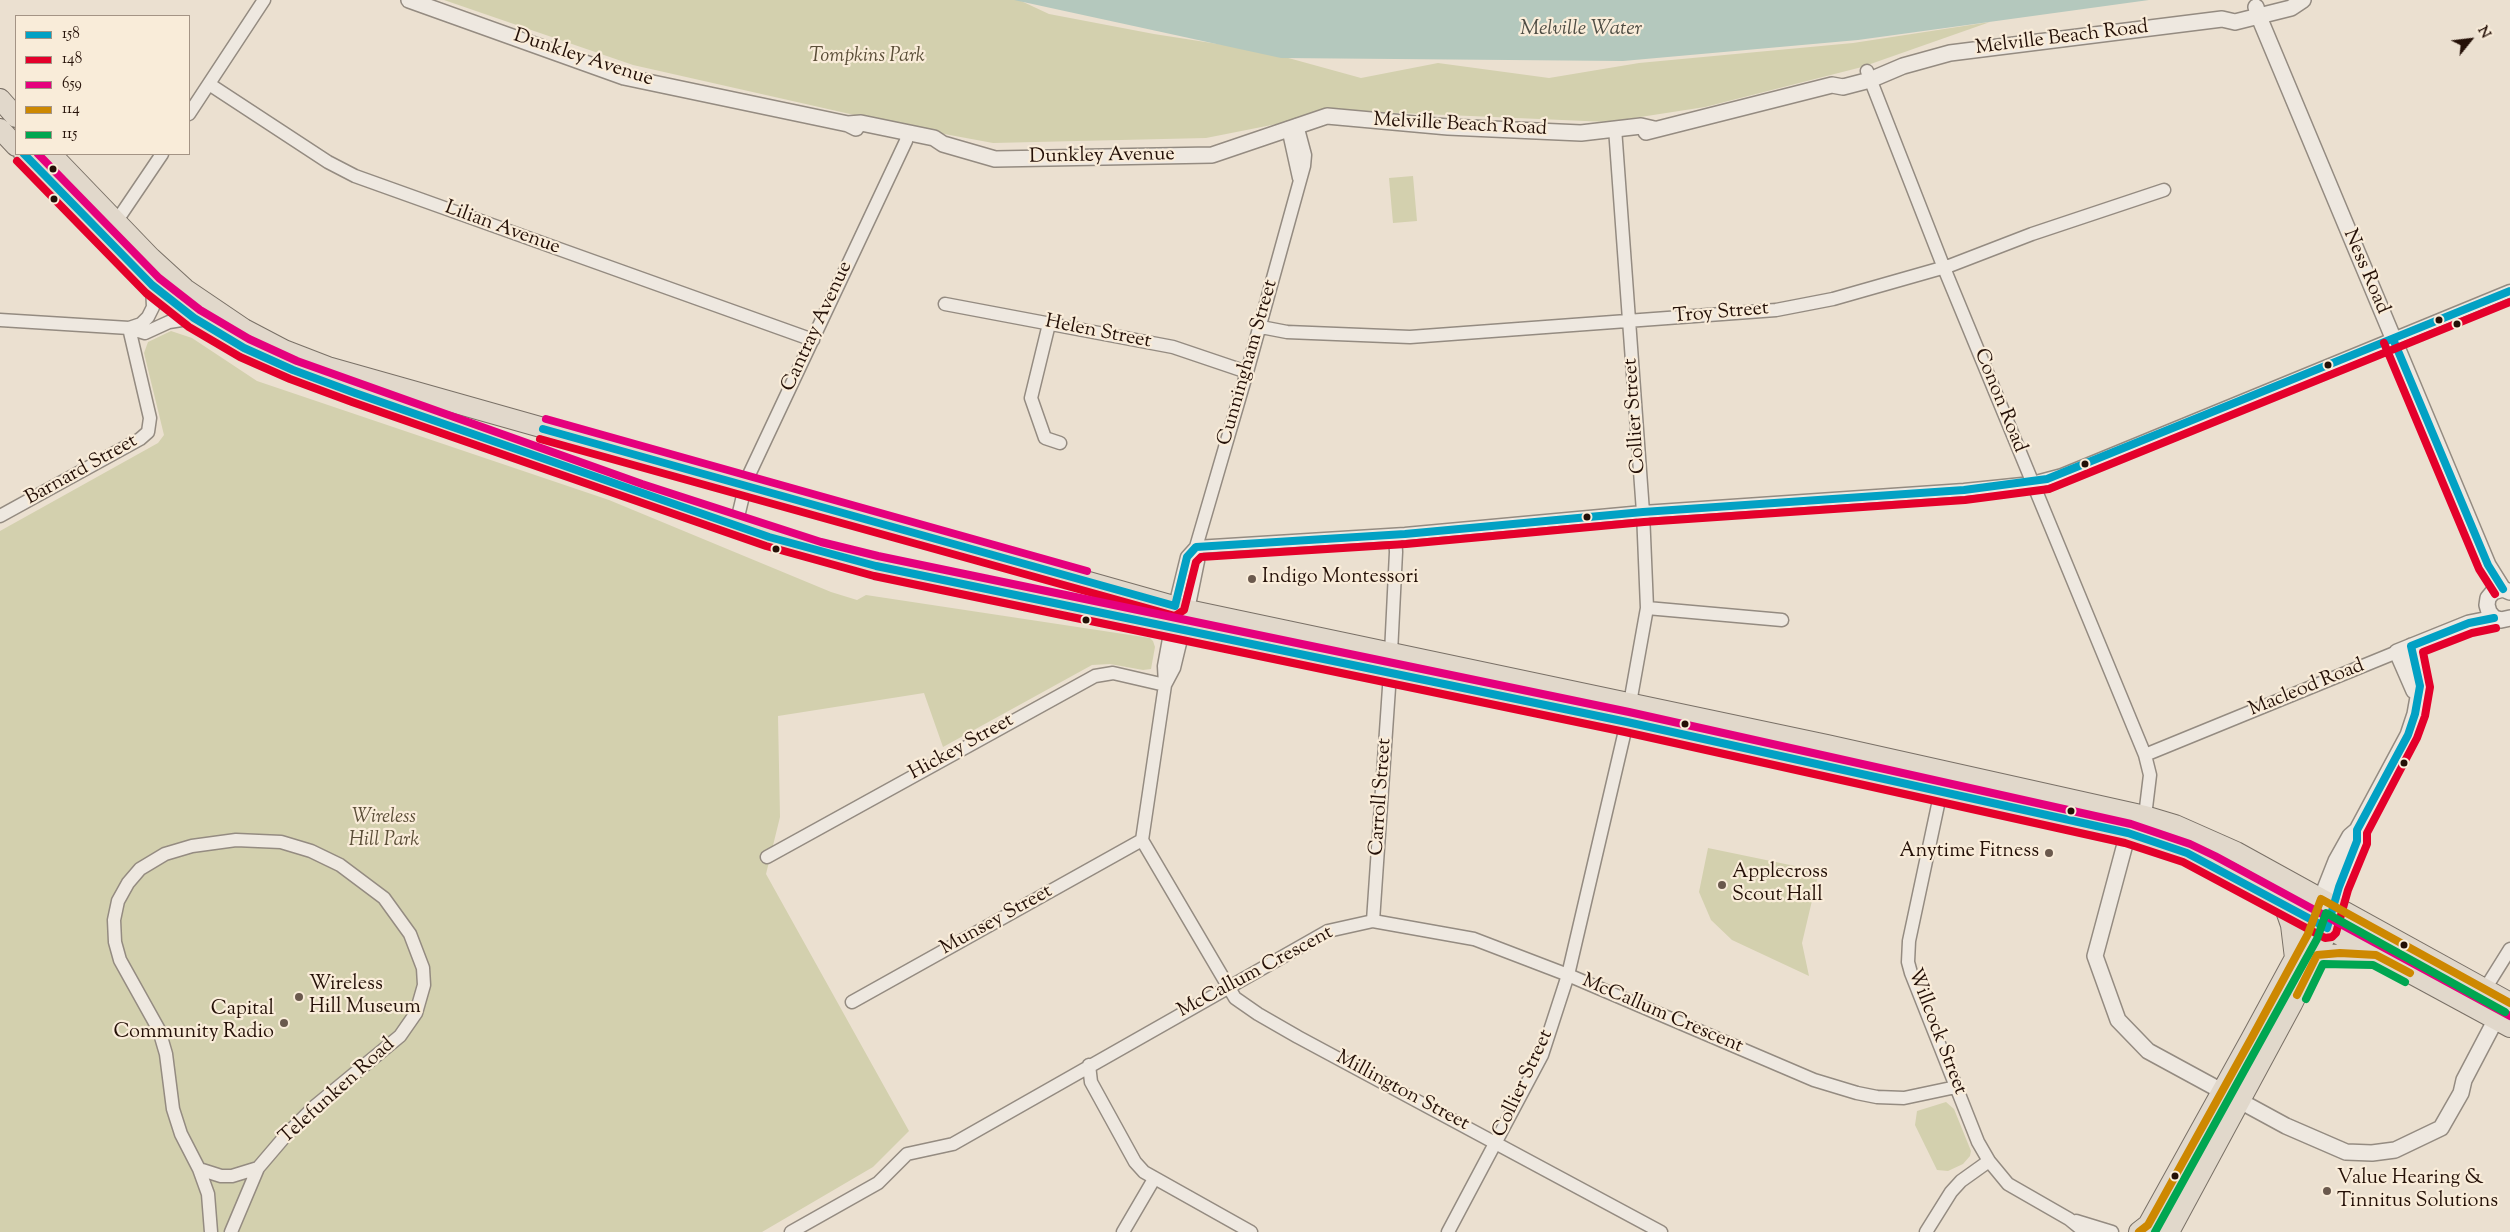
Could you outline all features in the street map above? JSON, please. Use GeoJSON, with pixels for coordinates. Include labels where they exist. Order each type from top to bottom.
{"type":"FeatureCollection","features":[{"type":"Feature","properties":{"kind":"highway"},"geometry":{"type":"LineString","coordinates":[[0,100],[15,116]]}},
{"type":"Feature","properties":{"kind":"highway"},"geometry":{"type":"LineString","coordinates":[[0,129],[15,145]]}},
{"type":"Feature","properties":{"kind":"highway"},"geometry":{"type":"LineString","coordinates":[[25,155],[152,285],[194,318],[244,348],[292,370],[639,493],[818,552],[866,564],[1390,673],[1629,713]]}},
{"type":"Feature","properties":{"kind":"highway"},"geometry":{"type":"LineString","coordinates":[[52,155],[151,258],[199,299],[244,329],[284,350],[328,367],[1181,608],[1391,653],[1629,713],[1943,781],[2145,816],[2204,837],[2510,1003]]}},
{"type":"Feature","properties":{"kind":"highway"},"geometry":{"type":"LineString","coordinates":[[1943,781],[2128,833],[2186,852],[2503,1023]]}},
{"type":"Feature","properties":{"kind":"highway"},"geometry":{"type":"LineString","coordinates":[[2169,1232],[2316,955],[2320,924],[2327,903]]}},
{"type":"Feature","properties":{"kind":"highway"},"geometry":{"type":"LineString","coordinates":[[2284,905],[2291,925],[2295,958]]}},
{"type":"Feature","properties":{"kind":"highway"},"geometry":{"type":"LineString","coordinates":[[2139,1232],[2148,1226],[2295,958],[2320,924]]}},
{"type":"Feature","properties":{"kind":"highway"},"geometry":{"type":"LineString","coordinates":[[2316,955],[2340,953],[2376,954]]}},
{"type":"Feature","properties":{"kind":"street"},"geometry":{"type":"LineString","coordinates":[[190,112],[264,0]]}},
{"type":"Feature","properties":{"kind":"street","name":"Dunkley Avenue"},"geometry":{"type":"LineString","coordinates":[[409,0],[624,77],[848,124],[863,131],[943,144],[995,159],[1212,155],[1262,139],[1271,140],[1294,131]]}},
{"type":"Feature","properties":{"kind":"street","name":"Melville Beach Road"},"geometry":{"type":"LineString","coordinates":[[2258,12],[2284,0]]}},
{"type":"Feature","properties":{"kind":"street","name":"Melville Beach Road"},"geometry":{"type":"LineString","coordinates":[[2296,0],[2303,0]]}},
{"type":"Feature","properties":{"kind":"street","name":"Melville Beach Road"},"geometry":{"type":"LineString","coordinates":[[1294,131],[1327,116],[1448,127],[1582,133],[1592,138],[1615,133],[1644,133],[1832,85],[1843,86],[1868,76],[1950,53],[2222,19],[2239,11],[2258,12],[2291,8],[2303,0]]}},
{"type":"Feature","properties":{"kind":"street","name":"Ness Road"},"geometry":{"type":"LineString","coordinates":[[2258,12],[2488,565],[2501,608]]}},
{"type":"Feature","properties":{"kind":"street","name":"Conon Road"},"geometry":{"type":"LineString","coordinates":[[1868,76],[1944,268],[2145,755],[2150,775],[2145,816]]}},
{"type":"Feature","properties":{"kind":"street","name":"Lilian Avenue"},"geometry":{"type":"LineString","coordinates":[[209,84],[328,162],[355,176],[812,340]]}},
{"type":"Feature","properties":{"kind":"street","name":"Cunningham Street"},"geometry":{"type":"LineString","coordinates":[[1142,840],[1165,685],[1174,668],[1177,629],[1187,558],[1196,547],[1248,372],[1299,178],[1294,131]]}},
{"type":"Feature","properties":{"kind":"street","name":"Collier Street"},"geometry":{"type":"LineString","coordinates":[[1448,1232],[1497,1143],[1542,1055],[1568,975],[1629,713],[1648,608],[1643,512],[1615,133]]}},
{"type":"Feature","properties":{"kind":"street","name":"Cantray Avenue"},"geometry":{"type":"LineString","coordinates":[[736,524],[745,486],[907,137]]}},
{"type":"Feature","properties":{"kind":"street"},"geometry":{"type":"LineString","coordinates":[[116,222],[161,155]]}},
{"type":"Feature","properties":{"kind":"street","name":"Troy Street"},"geometry":{"type":"LineString","coordinates":[[1261,326],[1287,332],[1410,337],[1776,310],[1809,305],[1944,268],[2032,234],[2164,190]]}},
{"type":"Feature","properties":{"kind":"street"},"geometry":{"type":"LineString","coordinates":[[129,328],[141,324],[148,317],[153,307],[152,285]]}},
{"type":"Feature","properties":{"kind":"street"},"geometry":{"type":"LineString","coordinates":[[1196,547],[1395,535],[1643,512],[1964,490],[2032,482],[2062,475],[2510,291]]}},
{"type":"Feature","properties":{"kind":"street","name":"Helen Street"},"geometry":{"type":"LineString","coordinates":[[945,304],[1173,347],[1248,372]]}},
{"type":"Feature","properties":{"kind":"street"},"geometry":{"type":"LineString","coordinates":[[0,320],[129,328],[145,333],[169,322],[194,318]]}},
{"type":"Feature","properties":{"kind":"street"},"geometry":{"type":"LineString","coordinates":[[1049,324],[1031,398],[1046,438],[1060,443]]}},
{"type":"Feature","properties":{"kind":"street","name":"Barnard Street"},"geometry":{"type":"LineString","coordinates":[[0,516],[140,439],[148,432],[150,418],[129,328]]}},
{"type":"Feature","properties":{"kind":"street"},"geometry":{"type":"LineString","coordinates":[[1391,653],[1396,552],[1395,535]]}},
{"type":"Feature","properties":{"kind":"street"},"geometry":{"type":"LineString","coordinates":[[1648,608],[1782,620]]}},
{"type":"Feature","properties":{"kind":"street","name":"Macleod Road"},"geometry":{"type":"LineString","coordinates":[[2145,755],[2469,623],[2501,608]]}},
{"type":"Feature","properties":{"kind":"street"},"geometry":{"type":"LineString","coordinates":[[2327,903],[2357,841],[2357,830],[2408,735],[2415,714],[2417,693],[2420,686],[2404,649]]}},
{"type":"Feature","properties":{"kind":"street","name":"Hickey Street"},"geometry":{"type":"LineString","coordinates":[[767,857],[1095,676],[1113,673],[1165,685]]}},
{"type":"Feature","properties":{"kind":"street","name":"Carroll Street"},"geometry":{"type":"LineString","coordinates":[[1373,921],[1390,673]]}},
{"type":"Feature","properties":{"kind":"street","name":"Willcock Street"},"geometry":{"type":"LineString","coordinates":[[1943,781],[1907,952],[1911,973],[1978,1142],[1989,1161],[1999,1175],[2015,1189],[2069,1219],[2085,1232]]}},
{"type":"Feature","properties":{"kind":"street"},"geometry":{"type":"LineString","coordinates":[[2128,833],[2095,956],[2118,1020],[2148,1051],[2300,1133],[2346,1152],[2395,1150],[2441,1128],[2461,1093],[2464,1080],[2503,1023]]}},
{"type":"Feature","properties":{"kind":"street","name":"Telefunken Road"},"geometry":{"type":"LineString","coordinates":[[211,1232],[208,1194],[200,1169],[181,1134],[173,1109],[166,1054],[159,1030],[120,960],[115,942],[114,920],[118,901],[128,883],[152,860],[192,846],[236,840],[281,842],[311,851],[359,877],[384,898],[410,934],[423,968],[424,985],[416,1013],[400,1036],[314,1107],[287,1134],[258,1168],[231,1232]]}},
{"type":"Feature","properties":{"kind":"street"},"geometry":{"type":"LineString","coordinates":[[1142,840],[1229,986]]}},
{"type":"Feature","properties":{"kind":"street","name":"Munsey Street"},"geometry":{"type":"LineString","coordinates":[[852,1002],[1142,840]]}},
{"type":"Feature","properties":{"kind":"street","name":"McCallum Crescent"},"geometry":{"type":"LineString","coordinates":[[791,1232],[878,1183],[907,1154],[953,1144],[1089,1065],[1328,931],[1373,921],[1474,939],[1568,975],[1814,1080],[1857,1093],[1877,1097],[1904,1098],[1956,1087]]}},
{"type":"Feature","properties":{"kind":"street"},"geometry":{"type":"LineString","coordinates":[[2485,989],[2510,949]]}},
{"type":"Feature","properties":{"kind":"street","name":"Millington Street"},"geometry":{"type":"LineString","coordinates":[[1229,986],[1235,998],[1266,1019],[1662,1232]]}},
{"type":"Feature","properties":{"kind":"street"},"geometry":{"type":"LineString","coordinates":[[1089,1065],[1091,1082],[1135,1162],[1154,1179],[1252,1232]]}},
{"type":"Feature","properties":{"kind":"street"},"geometry":{"type":"LineString","coordinates":[[1926,1232],[1951,1192],[1961,1181],[1989,1161]]}},
{"type":"Feature","properties":{"kind":"street"},"geometry":{"type":"LineString","coordinates":[[200,1169],[221,1176],[232,1176],[258,1168]]}},
{"type":"Feature","properties":{"kind":"street"},"geometry":{"type":"LineString","coordinates":[[1124,1232],[1154,1179]]}},
{"type":"Feature","properties":{"kind":"street","name":"Willcock Street"},"geometry":{"type":"LineString","coordinates":[[2069,1219],[2112,1232]]}},
{"type":"Feature","properties":{"kind":"green space","name":"Tompkins Park"},"geometry":{"type":"Polygon","coordinates":[[[444,0],[1019,0],[1049,14],[1154,34],[1263,51],[1361,78],[1438,63],[1549,78],[1639,63],[1853,43],[1990,22],[1862,67],[1705,107],[1608,122],[1355,111],[1312,117],[1206,138],[993,143],[912,128],[633,65],[444,0]]]}},
{"type":"Feature","properties":{"kind":"green space"},"geometry":{"type":"Polygon","coordinates":[[[1413,176],[1417,221],[1393,223],[1389,178],[1413,176]]]}},
{"type":"Feature","properties":{"kind":"green space","name":"Wireless Hill Park"},"geometry":{"type":"Polygon","coordinates":[[[171,331],[192,338],[257,381],[609,500],[831,592],[857,600],[866,595],[1150,638],[1153,641],[1155,647],[1151,669],[1143,670],[1110,664],[1092,665],[943,747],[924,693],[778,716],[780,817],[766,874],[909,1131],[873,1167],[762,1232],[0,1232],[0,531],[158,443],[164,435],[144,353],[148,342],[171,331]]]}},
{"type":"Feature","properties":{"kind":"green space"},"geometry":{"type":"Polygon","coordinates":[[[1708,848],[1819,871],[1802,943],[1809,976],[1732,940],[1711,920],[1699,892],[1708,848]]]}},
{"type":"Feature","properties":{"kind":"green space"},"geometry":{"type":"Polygon","coordinates":[[[1946,1102],[1954,1109],[1971,1151],[1970,1156],[1963,1164],[1948,1171],[1937,1170],[1915,1125],[1917,1111],[1946,1102]]]}},
{"type":"Feature","properties":{"kind":"water","name":"Melville Water"},"geometry":{"type":"Polygon","coordinates":[[[1014,0],[2149,0],[1858,40],[1623,61],[1281,58],[1014,0]]]}},
{"type":"Feature","properties":{"kind":"transit line","name":"158"},"geometry":{"type":"LineString","coordinates":[[25,155],[152,285],[194,318],[244,348],[293,370],[355,393],[769,537],[876,566],[1627,722],[2128,833],[2187,853],[2327,928],[2339,887],[2357,841],[2357,830],[2408,735],[2415,714],[2420,686],[2411,646],[2469,623],[2494,618]]}},
{"type":"Feature","properties":{"kind":"transit line","name":"659"},"geometry":{"type":"LineString","coordinates":[[39,155],[159,278],[200,310],[249,339],[297,361],[642,484],[821,542],[878,556],[1629,712],[2131,824],[2190,844],[2215,856],[2510,1016]]}},
{"type":"Feature","properties":{"kind":"transit line","name":"148"},"geometry":{"type":"LineString","coordinates":[[17,161],[146,293],[189,327],[240,357],[290,379],[352,402],[766,546],[874,576],[1625,732],[2125,843],[2183,862],[2325,938],[2332,937],[2336,933],[2348,890],[2367,844],[2367,833],[2417,738],[2425,716],[2430,687],[2423,652],[2472,633],[2496,628]]}},
{"type":"Feature","properties":{"kind":"transit line","name":"158"},"geometry":{"type":"LineString","coordinates":[[543,429],[1175,606],[1187,557],[1196,547],[1405,534],[1643,512],[1964,490],[2047,479],[2510,291]]}},
{"type":"Feature","properties":{"kind":"transit line","name":"148"},"geometry":{"type":"LineString","coordinates":[[540,439],[1175,616],[1184,610],[1196,562],[1201,557],[1406,544],[1644,522],[1965,500],[2049,489],[2510,302]]}},
{"type":"Feature","properties":{"kind":"transit line","name":"158"},"geometry":{"type":"LineString","coordinates":[[2393,339],[2488,565],[2503,589]]}},
{"type":"Feature","properties":{"kind":"transit line","name":"148"},"geometry":{"type":"LineString","coordinates":[[2384,343],[2479,569],[2495,594]]}},
{"type":"Feature","properties":{"kind":"transit line","name":"659"},"geometry":{"type":"LineString","coordinates":[[546,419],[1087,571]]}},
{"type":"Feature","properties":{"kind":"transit line","name":"114"},"geometry":{"type":"LineString","coordinates":[[2139,1232],[2148,1225],[2251,1039],[2308,934],[2321,899],[2510,1003]]}},
{"type":"Feature","properties":{"kind":"transit line","name":"115"},"geometry":{"type":"LineString","coordinates":[[2155,1232],[2317,939],[2326,913],[2505,1012]]}},
{"type":"Feature","properties":{"kind":"transit line","name":"114"},"geometry":{"type":"LineString","coordinates":[[2297,995],[2317,955],[2340,953],[2376,955],[2410,973]]}},
{"type":"Feature","properties":{"kind":"transit line","name":"115"},"geometry":{"type":"LineString","coordinates":[[2306,999],[2323,964],[2373,965],[2405,982]]}},
{"type":"Feature","properties":{"kind":"place","name":"Indigo Montessori"},"geometry":{"type":"Point","coordinates":[1252,579]}},
{"type":"Feature","properties":{"kind":"place","name":"Anytime Fitness"},"geometry":{"type":"Point","coordinates":[2049,853]}},
{"type":"Feature","properties":{"kind":"place","name":"Applecross Scout Hall"},"geometry":{"type":"Point","coordinates":[1722,885]}},
{"type":"Feature","properties":{"kind":"place","name":"Wireless Hill Museum"},"geometry":{"type":"Point","coordinates":[299,997]}},
{"type":"Feature","properties":{"kind":"place","name":"Capital Community Radio"},"geometry":{"type":"Point","coordinates":[284,1023]}},
{"type":"Feature","properties":{"kind":"place","name":"Value Hearing & Tinnitus Solutions"},"geometry":{"type":"Point","coordinates":[2327,1191]}}]}
